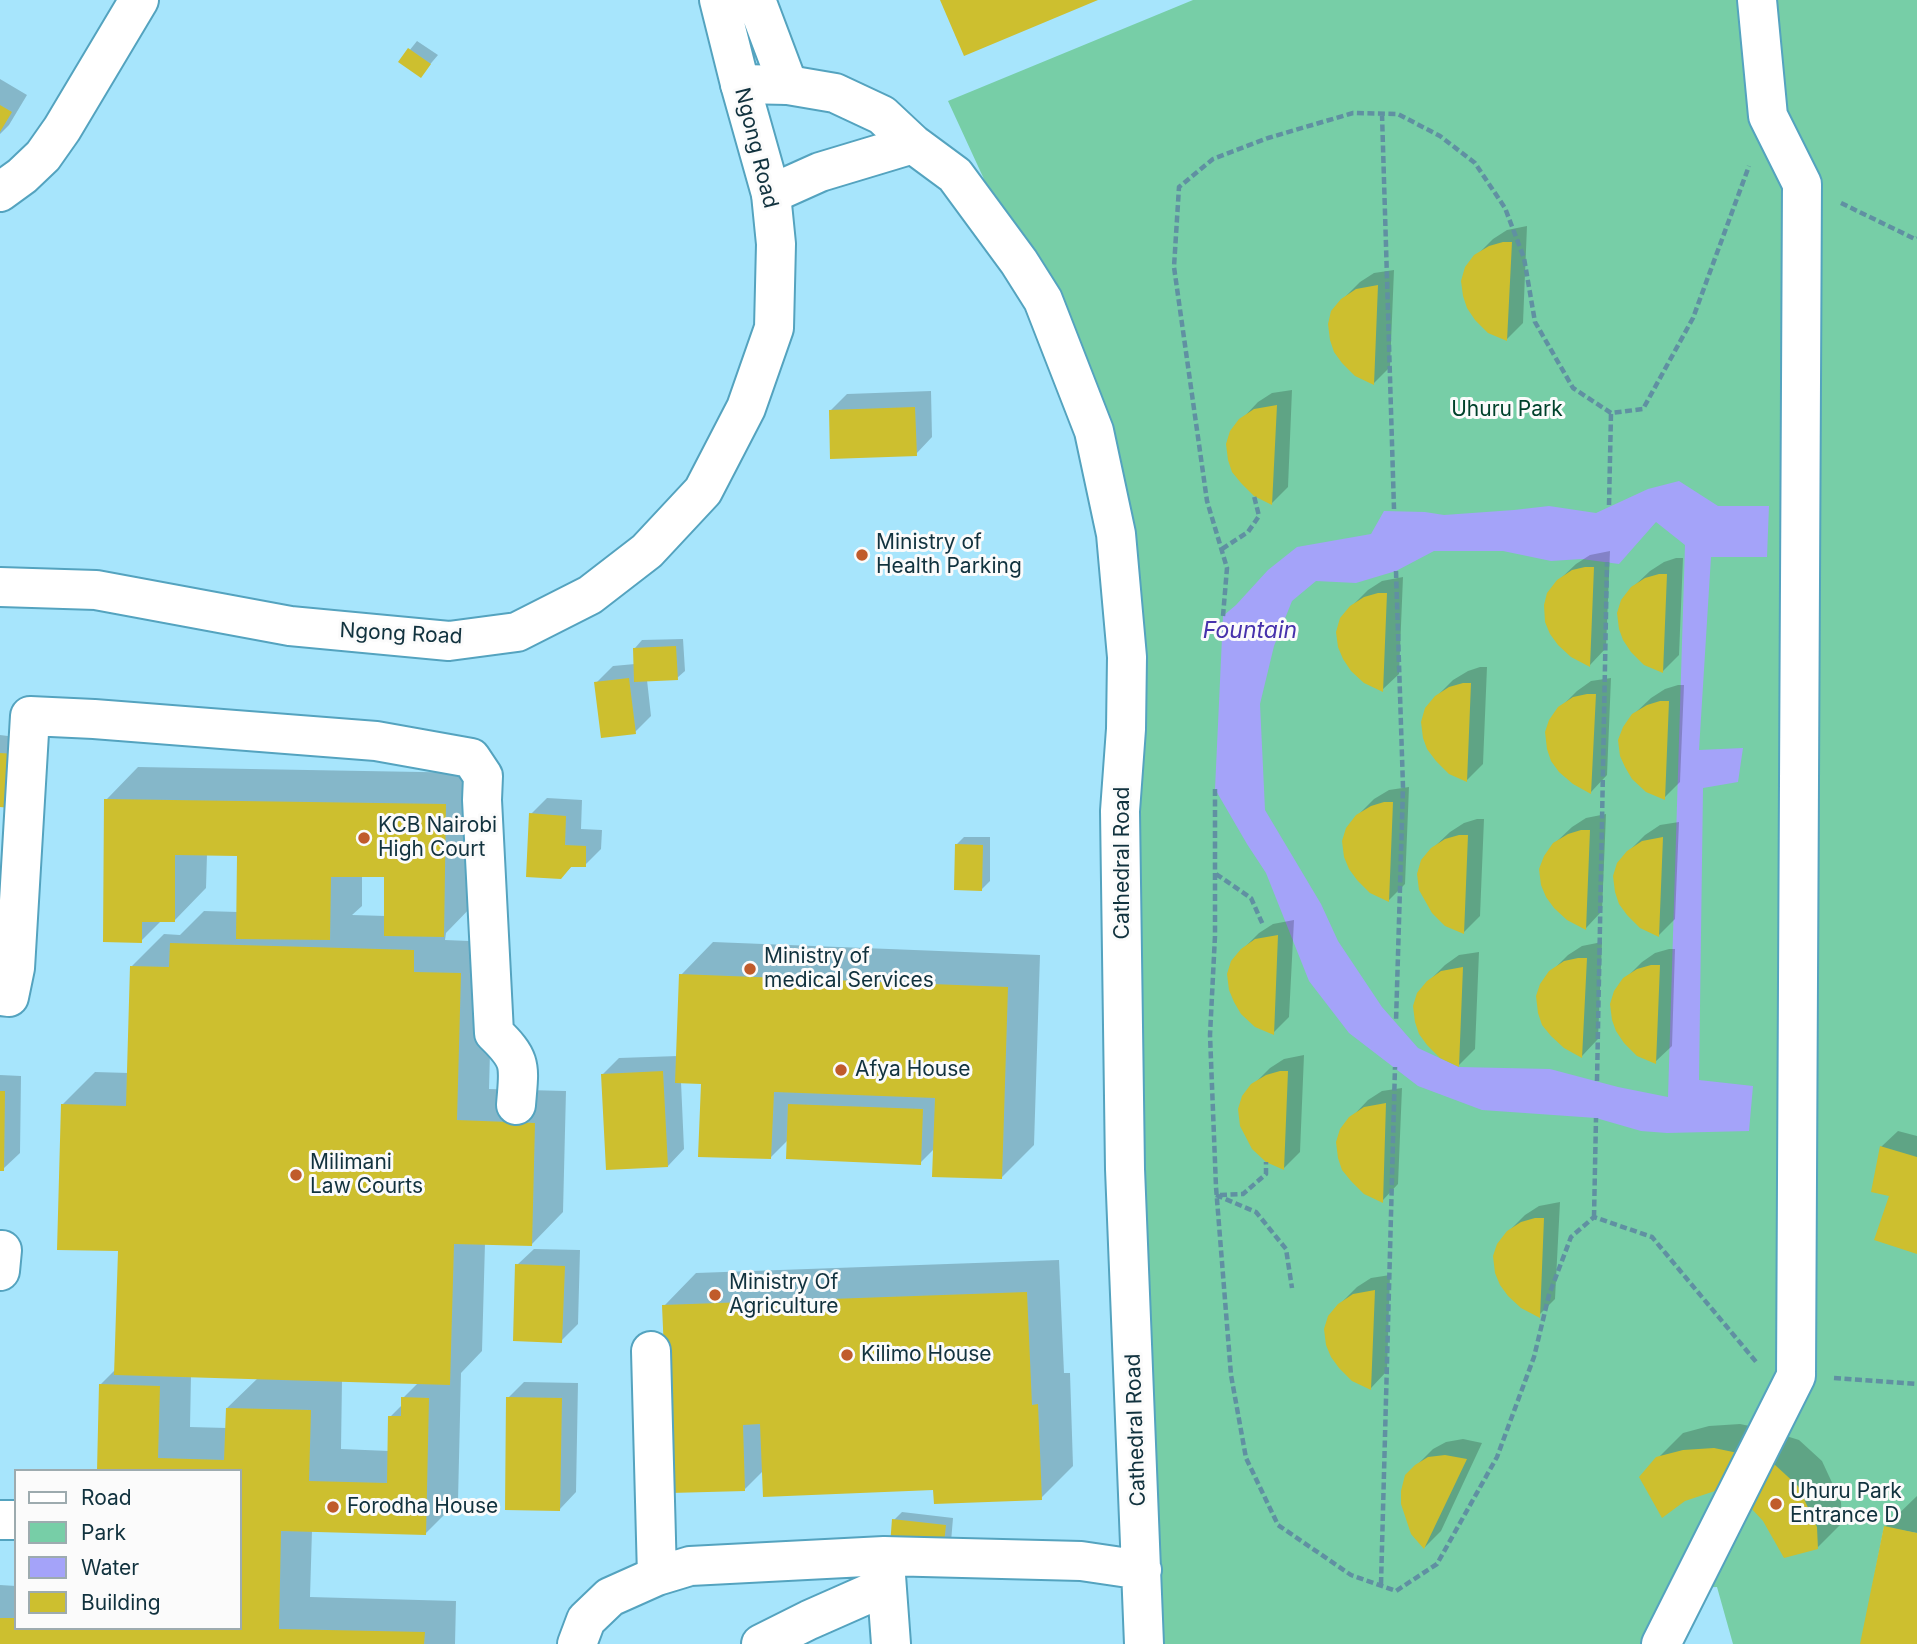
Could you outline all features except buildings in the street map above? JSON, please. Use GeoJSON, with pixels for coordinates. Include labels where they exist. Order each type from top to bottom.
{"type":"FeatureCollection","features":[{"type":"Feature","properties":{"kind":"street"},"geometry":{"type":"LineString","coordinates":[[0,192],[43,156],[139,0]]}},
{"type":"Feature","properties":{"kind":"street","name":"Ngong Road"},"geometry":{"type":"LineString","coordinates":[[0,587],[96,590],[290,626],[449,641],[517,632],[590,595],[647,551],[702,491],[746,408],[774,328],[776,244],[771,194],[719,0]]}},
{"type":"Feature","properties":{"kind":"street"},"geometry":{"type":"LineString","coordinates":[[755,0],[788,85]]}},
{"type":"Feature","properties":{"kind":"street"},"geometry":{"type":"LineString","coordinates":[[1661,1644],[1796,1376],[1802,184],[1768,116],[1757,0]]}},
{"type":"Feature","properties":{"kind":"street","name":"Cathedral Road"},"geometry":{"type":"LineString","coordinates":[[740,84],[788,85],[835,93],[882,115],[913,144],[954,175],[1019,262],[1043,300],[1094,431],[1116,534],[1127,657],[1126,729],[1120,811],[1125,1169],[1144,1644]]}},
{"type":"Feature","properties":{"kind":"street"},"geometry":{"type":"LineString","coordinates":[[771,194],[820,172],[913,144]]}},
{"type":"Feature","properties":{"kind":"street"},"geometry":{"type":"LineString","coordinates":[[0,996],[9,997],[15,968],[15,716],[94,719],[376,741],[471,758],[483,775],[494,1033],[511,1050],[519,1069],[516,1105]]}},
{"type":"Feature","properties":{"kind":"street"},"geometry":{"type":"LineString","coordinates":[[0,1250],[0,1271]]}},
{"type":"Feature","properties":{"kind":"street"},"geometry":{"type":"LineString","coordinates":[[650,1351],[657,1576]]}},
{"type":"Feature","properties":{"kind":"street"},"geometry":{"type":"LineString","coordinates":[[577,1644],[586,1620],[610,1597],[657,1576],[690,1566],[885,1571],[1081,1561],[1142,1570]]}},
{"type":"Feature","properties":{"kind":"street"},"geometry":{"type":"LineString","coordinates":[[761,1644],[809,1620],[885,1571]]}},
{"type":"Feature","properties":{"kind":"street"},"geometry":{"type":"LineString","coordinates":[[885,1571],[891,1644]]}},
{"type":"Feature","properties":{"kind":"path"},"geometry":{"type":"LineString","coordinates":[[1223,616],[1227,568],[1207,501],[1174,267],[1179,187],[1213,159],[1268,138],[1353,113],[1398,114],[1440,136],[1475,163],[1505,208],[1524,258],[1535,323],[1573,388],[1611,413],[1643,409],[1687,331],[1768,116]]}},
{"type":"Feature","properties":{"kind":"path"},"geometry":{"type":"LineString","coordinates":[[1382,114],[1394,509]]}},
{"type":"Feature","properties":{"kind":"path"},"geometry":{"type":"LineString","coordinates":[[1802,184],[1917,238]]}},
{"type":"Feature","properties":{"kind":"path"},"geometry":{"type":"LineString","coordinates":[[1609,505],[1611,413]]}},
{"type":"Feature","properties":{"kind":"path"},"geometry":{"type":"LineString","coordinates":[[1222,549],[1248,532],[1259,516],[1254,496]]}},
{"type":"Feature","properties":{"kind":"path"},"geometry":{"type":"LineString","coordinates":[[1597,1081],[1607,562]]}},
{"type":"Feature","properties":{"kind":"path"},"geometry":{"type":"LineString","coordinates":[[1396,571],[1403,787],[1396,1022]]}},
{"type":"Feature","properties":{"kind":"path"},"geometry":{"type":"LineString","coordinates":[[1215,789],[1215,936],[1210,1035],[1216,1195],[1231,1375],[1246,1458],[1278,1525],[1351,1575],[1396,1591],[1437,1564],[1497,1457],[1534,1357],[1549,1295],[1571,1237],[1594,1217],[1596,1118]]}},
{"type":"Feature","properties":{"kind":"path"},"geometry":{"type":"LineString","coordinates":[[1215,873],[1251,898],[1263,925]]}},
{"type":"Feature","properties":{"kind":"path"},"geometry":{"type":"LineString","coordinates":[[1381,1585],[1395,1067]]}},
{"type":"Feature","properties":{"kind":"path"},"geometry":{"type":"LineString","coordinates":[[1216,1195],[1243,1194],[1266,1174],[1266,1162]]}},
{"type":"Feature","properties":{"kind":"path"},"geometry":{"type":"LineString","coordinates":[[1216,1195],[1256,1212],[1286,1249],[1292,1288]]}},
{"type":"Feature","properties":{"kind":"path"},"geometry":{"type":"LineString","coordinates":[[1594,1217],[1652,1237],[1757,1363],[1796,1376],[1917,1384]]}},
{"type":"Feature","properties":{"kind":"green space","name":"Uhuru Park"},"geometry":{"type":"Polygon","coordinates":[[[1193,0],[1917,0],[1917,1533],[1884,1527],[1861,1644],[1733,1644],[1717,1587],[1689,1588],[1661,1644],[1144,1644],[1116,534],[1053,329],[948,101],[1193,0]]]}},
{"type":"Feature","properties":{"kind":"water","name":"Fountain"},"geometry":{"type":"Polygon","coordinates":[[[1679,481],[1718,506],[1769,506],[1767,557],[1711,557],[1699,750],[1743,748],[1738,782],[1703,788],[1699,1080],[1753,1086],[1749,1131],[1641,1131],[1596,1118],[1482,1110],[1418,1086],[1349,1033],[1309,981],[1266,873],[1215,789],[1223,616],[1268,570],[1297,547],[1371,534],[1384,511],[1444,515],[1549,506],[1596,513],[1648,489],[1679,481]],[[1656,522],[1619,564],[1582,559],[1551,561],[1503,551],[1434,551],[1396,571],[1356,583],[1316,581],[1292,601],[1274,646],[1260,704],[1265,810],[1321,904],[1338,941],[1382,1007],[1418,1048],[1459,1067],[1550,1069],[1668,1097],[1685,545],[1656,522]]]}},
{"type":"Feature","properties":{"kind":"place","name":"Ministry of Health Parking"},"geometry":{"type":"Point","coordinates":[862,555]}},
{"type":"Feature","properties":{"kind":"place","name":"KCB Nairobi High Court"},"geometry":{"type":"Point","coordinates":[364,838]}},
{"type":"Feature","properties":{"kind":"place","name":"Ministry of medical Services"},"geometry":{"type":"Point","coordinates":[750,969]}},
{"type":"Feature","properties":{"kind":"place","name":"Afya House"},"geometry":{"type":"Point","coordinates":[841,1070]}},
{"type":"Feature","properties":{"kind":"place","name":"Milimani Law Courts"},"geometry":{"type":"Point","coordinates":[296,1175]}},
{"type":"Feature","properties":{"kind":"place","name":"Ministry Of Agriculture"},"geometry":{"type":"Point","coordinates":[715,1295]}},
{"type":"Feature","properties":{"kind":"place","name":"Kilimo House"},"geometry":{"type":"Point","coordinates":[847,1355]}},
{"type":"Feature","properties":{"kind":"place","name":"Uhuru Park Entrance D"},"geometry":{"type":"Point","coordinates":[1776,1504]}},
{"type":"Feature","properties":{"kind":"place","name":"Forodha House"},"geometry":{"type":"Point","coordinates":[333,1507]}}]}
